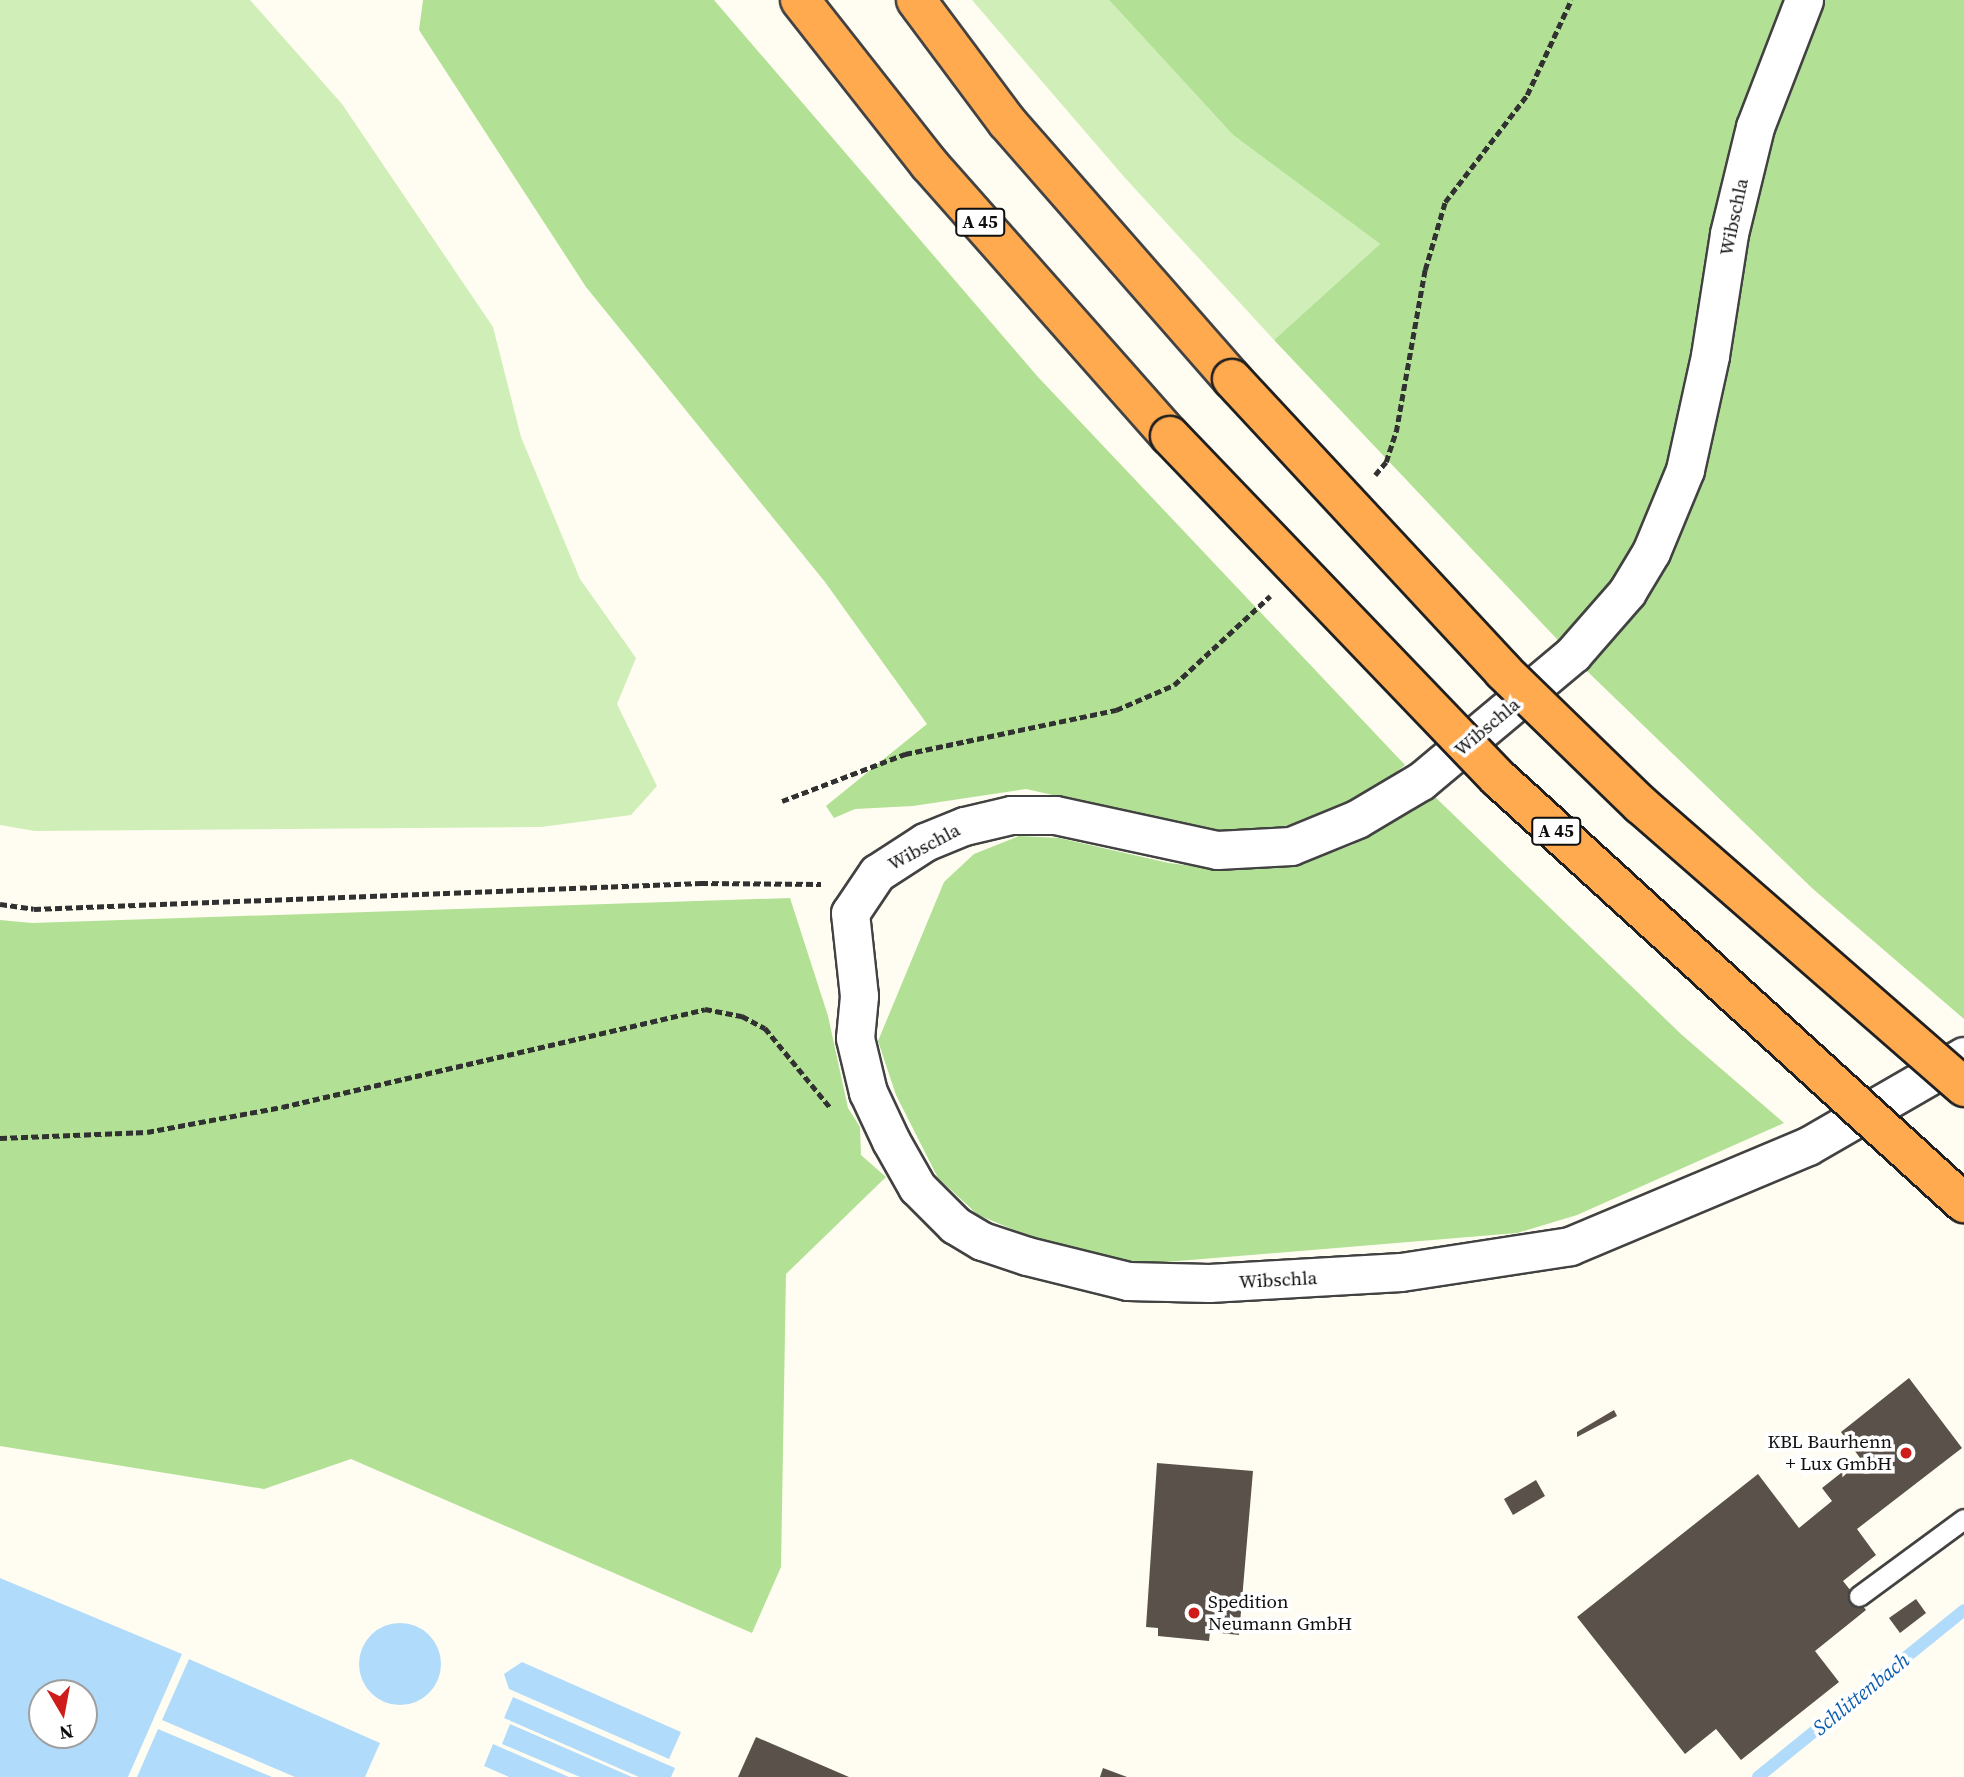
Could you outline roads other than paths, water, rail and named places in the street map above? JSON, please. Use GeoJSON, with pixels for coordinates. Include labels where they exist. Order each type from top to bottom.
{"type":"FeatureCollection","features":[{"type":"Feature","properties":{"kind":"highway","name":"A 45"},"geometry":{"type":"LineString","coordinates":[[800,0],[929,164],[1170,436],[1498,778],[1964,1203]]}},
{"type":"Feature","properties":{"kind":"highway"},"geometry":{"type":"LineString","coordinates":[[916,0],[1007,122],[1232,379],[1400,563],[1582,748],[1964,1087]]}},
{"type":"Feature","properties":{"kind":"street","name":"Wibschla"},"geometry":{"type":"LineString","coordinates":[[1804,0],[1755,127],[1729,234],[1710,356],[1685,470],[1651,552],[1627,592],[1573,654],[1421,781],[1357,819],[1291,846],[1217,850],[1055,815],[1011,814],[964,826],[890,862],[849,913],[859,996],[855,1038],[868,1092],[891,1141],[917,1186],[955,1225],[982,1241],[1027,1256],[1128,1281],[1320,1278],[1508,1258],[1570,1246],[1808,1146],[1964,1056]]}},
{"type":"Feature","properties":{"kind":"lane"},"geometry":{"type":"LineString","coordinates":[[1859,1596],[1964,1519]]}},
{"type":"Feature","properties":{"kind":"water"},"geometry":{"type":"Polygon","coordinates":[[[0,1578],[182,1654],[128,1777],[0,1777],[0,1578]]]}},
{"type":"Feature","properties":{"kind":"water"},"geometry":{"type":"Polygon","coordinates":[[[400,1623],[416,1626],[429,1635],[438,1648],[441,1664],[438,1680],[429,1693],[416,1702],[400,1705],[384,1702],[371,1693],[362,1680],[359,1664],[362,1648],[371,1635],[384,1626],[400,1623]]]}},
{"type":"Feature","properties":{"kind":"water"},"geometry":{"type":"Polygon","coordinates":[[[189,1659],[380,1743],[365,1777],[295,1777],[162,1720],[189,1659]]]}},
{"type":"Feature","properties":{"kind":"water"},"geometry":{"type":"Polygon","coordinates":[[[522,1662],[681,1732],[669,1759],[509,1689],[504,1674],[522,1662]]]}},
{"type":"Feature","properties":{"kind":"water"},"geometry":{"type":"Polygon","coordinates":[[[513,1697],[675,1768],[671,1777],[639,1777],[504,1718],[513,1697]]]}},
{"type":"Feature","properties":{"kind":"water"},"geometry":{"type":"Polygon","coordinates":[[[510,1724],[632,1777],[580,1777],[502,1744],[510,1724]]]}},
{"type":"Feature","properties":{"kind":"water"},"geometry":{"type":"Polygon","coordinates":[[[158,1729],[272,1777],[137,1777],[158,1729]]]}},
{"type":"Feature","properties":{"kind":"water"},"geometry":{"type":"Polygon","coordinates":[[[493,1744],[569,1777],[509,1777],[484,1766],[493,1744]]]}},
{"type":"Feature","properties":{"kind":"waterway","name":"Schlittenbach"},"geometry":{"type":"LineString","coordinates":[[1758,1777],[1964,1610]]}},
{"type":"Feature","properties":{"kind":"place","name":"KBL Baurhenn + Lux GmbH"},"geometry":{"type":"Point","coordinates":[1906,1453]}},
{"type":"Feature","properties":{"kind":"place","name":"Spedition Neumann GmbH"},"geometry":{"type":"Point","coordinates":[1194,1613]}}]}
